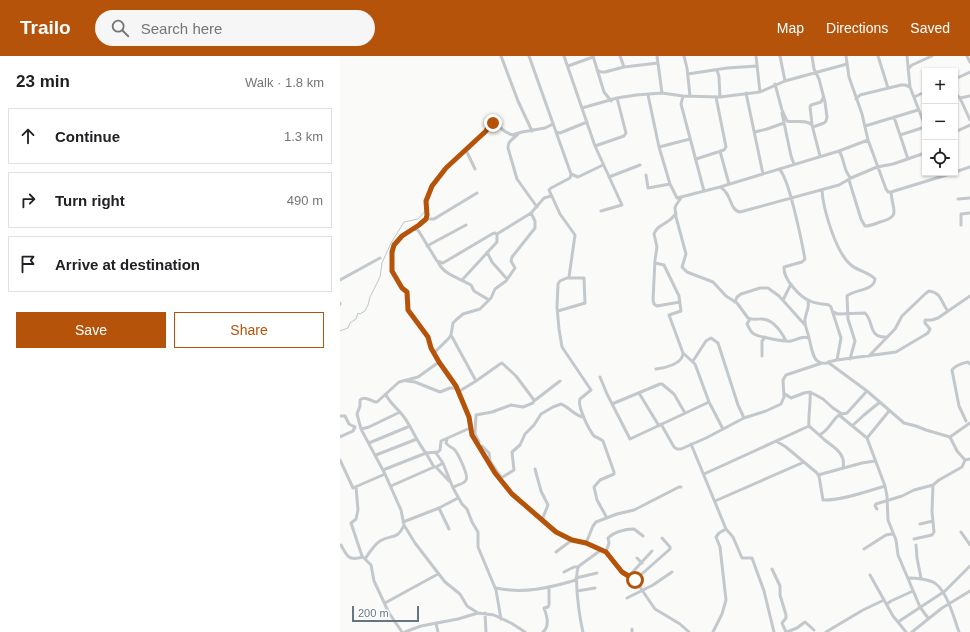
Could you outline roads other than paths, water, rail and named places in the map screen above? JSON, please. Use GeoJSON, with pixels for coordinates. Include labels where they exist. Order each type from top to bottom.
{"type":"FeatureCollection","features":[{"type":"Feature","properties":{"kind":"street"},"geometry":{"type":"LineString","coordinates":[[501,56],[515,95],[532,131]]}},
{"type":"Feature","properties":{"kind":"street"},"geometry":{"type":"LineString","coordinates":[[529,56],[571,174],[578,177],[603,165]]}},
{"type":"Feature","properties":{"kind":"street"},"geometry":{"type":"LineString","coordinates":[[564,56],[595,146],[622,205],[601,211]]}},
{"type":"Feature","properties":{"kind":"street"},"geometry":{"type":"LineString","coordinates":[[620,56],[624,67]]}},
{"type":"Feature","properties":{"kind":"street"},"geometry":{"type":"LineString","coordinates":[[657,56],[662,93]]}},
{"type":"Feature","properties":{"kind":"street"},"geometry":{"type":"LineString","coordinates":[[684,56],[688,74],[690,96]]}},
{"type":"Feature","properties":{"kind":"street"},"geometry":{"type":"LineString","coordinates":[[756,56],[760,92]]}},
{"type":"Feature","properties":{"kind":"street"},"geometry":{"type":"LineString","coordinates":[[780,56],[785,81]]}},
{"type":"Feature","properties":{"kind":"street"},"geometry":{"type":"LineString","coordinates":[[755,132],[786,122],[807,122],[813,126],[826,121],[827,113],[812,56]]}},
{"type":"Feature","properties":{"kind":"street"},"geometry":{"type":"LineString","coordinates":[[846,56],[849,77],[868,140],[877,167],[888,192],[940,176]]}},
{"type":"Feature","properties":{"kind":"street"},"geometry":{"type":"LineString","coordinates":[[878,56],[888,88]]}},
{"type":"Feature","properties":{"kind":"street"},"geometry":{"type":"LineString","coordinates":[[908,56],[910,87],[922,120]]}},
{"type":"Feature","properties":{"kind":"street"},"geometry":{"type":"LineString","coordinates":[[908,69],[912,65],[932,56]]}},
{"type":"Feature","properties":{"kind":"street"},"geometry":{"type":"LineString","coordinates":[[967,56],[970,62]]}},
{"type":"Feature","properties":{"kind":"street"},"geometry":{"type":"LineString","coordinates":[[568,66],[593,57],[604,92],[610,101]]}},
{"type":"Feature","properties":{"kind":"street"},"geometry":{"type":"LineString","coordinates":[[597,70],[605,72],[624,67],[658,63]]}},
{"type":"Feature","properties":{"kind":"street"},"geometry":{"type":"LineString","coordinates":[[908,63],[912,65]]}},
{"type":"Feature","properties":{"kind":"street"},"geometry":{"type":"LineString","coordinates":[[582,108],[617,98],[662,93],[683,96],[718,97],[760,92],[775,84],[847,64]]}},
{"type":"Feature","properties":{"kind":"street"},"geometry":{"type":"LineString","coordinates":[[688,74],[757,66]]}},
{"type":"Feature","properties":{"kind":"street"},"geometry":{"type":"LineString","coordinates":[[696,159],[724,150],[726,146],[718,97],[719,77],[717,70]]}},
{"type":"Feature","properties":{"kind":"street"},"geometry":{"type":"LineString","coordinates":[[958,78],[970,72]]}},
{"type":"Feature","properties":{"kind":"street"},"geometry":{"type":"LineString","coordinates":[[775,84],[786,122],[791,156],[794,164]]}},
{"type":"Feature","properties":{"kind":"street"},"geometry":{"type":"LineString","coordinates":[[856,99],[860,95],[901,85],[910,87]]}},
{"type":"Feature","properties":{"kind":"street"},"geometry":{"type":"LineString","coordinates":[[746,93],[763,174]]}},
{"type":"Feature","properties":{"kind":"street"},"geometry":{"type":"LineString","coordinates":[[854,93],[860,95]]}},
{"type":"Feature","properties":{"kind":"street"},"geometry":{"type":"LineString","coordinates":[[914,97],[922,93]]}},
{"type":"Feature","properties":{"kind":"street"},"geometry":{"type":"LineString","coordinates":[[648,95],[659,147],[670,184],[676,197],[681,198],[728,185],[839,151],[868,140]]}},
{"type":"Feature","properties":{"kind":"street"},"geometry":{"type":"LineString","coordinates":[[683,96],[682,104],[704,191]]}},
{"type":"Feature","properties":{"kind":"street"},"geometry":{"type":"LineString","coordinates":[[970,96],[960,98],[970,120]]}},
{"type":"Feature","properties":{"kind":"street"},"geometry":{"type":"LineString","coordinates":[[595,146],[626,135],[617,98]]}},
{"type":"Feature","properties":{"kind":"street"},"geometry":{"type":"LineString","coordinates":[[820,156],[810,107],[811,105],[821,102],[823,98]]}},
{"type":"Feature","properties":{"kind":"street"},"geometry":{"type":"LineString","coordinates":[[865,126],[918,110]]}},
{"type":"Feature","properties":{"kind":"street"},"geometry":{"type":"LineString","coordinates":[[894,117],[908,159]]}},
{"type":"Feature","properties":{"kind":"street"},"geometry":{"type":"LineString","coordinates":[[556,132],[560,133],[587,122]]}},
{"type":"Feature","properties":{"kind":"street"},"geometry":{"type":"LineString","coordinates":[[426,219],[426,201],[432,186],[446,168],[493,123],[512,135],[545,128],[553,124]]}},
{"type":"Feature","properties":{"kind":"street"},"geometry":{"type":"LineString","coordinates":[[958,131],[970,126]]}},
{"type":"Feature","properties":{"kind":"street"},"geometry":{"type":"LineString","coordinates":[[900,135],[922,128]]}},
{"type":"Feature","properties":{"kind":"street"},"geometry":{"type":"LineString","coordinates":[[519,133],[509,141],[508,148],[518,179],[537,207]]}},
{"type":"Feature","properties":{"kind":"street"},"geometry":{"type":"LineString","coordinates":[[558,137],[560,133]]}},
{"type":"Feature","properties":{"kind":"street"},"geometry":{"type":"LineString","coordinates":[[659,147],[690,139]]}},
{"type":"Feature","properties":{"kind":"street"},"geometry":{"type":"LineString","coordinates":[[466,150],[475,169]]}},
{"type":"Feature","properties":{"kind":"street"},"geometry":{"type":"LineString","coordinates":[[720,151],[728,185],[726,190]]}},
{"type":"Feature","properties":{"kind":"street"},"geometry":{"type":"LineString","coordinates":[[839,151],[844,162],[847,175],[850,179],[861,219],[865,226],[872,226],[890,220],[893,217],[894,212],[891,192]]}},
{"type":"Feature","properties":{"kind":"street"},"geometry":{"type":"LineString","coordinates":[[720,187],[726,190],[735,210],[740,212],[840,185],[877,167],[894,164],[922,154]]}},
{"type":"Feature","properties":{"kind":"street"},"geometry":{"type":"LineString","coordinates":[[609,177],[640,165]]}},
{"type":"Feature","properties":{"kind":"street"},"geometry":{"type":"LineString","coordinates":[[958,172],[970,167]]}},
{"type":"Feature","properties":{"kind":"street"},"geometry":{"type":"LineString","coordinates":[[779,169],[788,184],[805,259],[802,262],[784,267],[786,278],[808,300],[829,305],[831,307],[841,338],[837,360]]}},
{"type":"Feature","properties":{"kind":"street"},"geometry":{"type":"LineString","coordinates":[[568,278],[571,272],[576,237],[560,214],[551,196],[550,189],[570,178],[571,174]]}},
{"type":"Feature","properties":{"kind":"street"},"geometry":{"type":"LineString","coordinates":[[646,175],[648,188],[670,184]]}},
{"type":"Feature","properties":{"kind":"street"},"geometry":{"type":"LineString","coordinates":[[822,190],[824,207],[842,256],[855,268],[875,279],[874,284],[847,296],[847,314],[855,341],[850,359]]}},
{"type":"Feature","properties":{"kind":"street"},"geometry":{"type":"LineString","coordinates":[[477,193],[434,219],[426,219],[402,236],[394,245],[392,252],[392,271],[402,288],[406,290],[408,310],[428,337],[434,353],[458,392],[469,417],[472,435],[495,473],[501,478]]}},
{"type":"Feature","properties":{"kind":"street"},"geometry":{"type":"LineString","coordinates":[[438,262],[444,262],[492,234],[498,234],[530,213],[544,198],[551,196]]}},
{"type":"Feature","properties":{"kind":"street"},"geometry":{"type":"LineString","coordinates":[[681,198],[676,205],[676,213],[686,254],[682,267],[684,270],[696,277],[711,281],[726,296],[735,302],[745,316],[750,319],[765,319],[772,323],[780,331],[786,341]]}},
{"type":"Feature","properties":{"kind":"street"},"geometry":{"type":"LineString","coordinates":[[958,199],[970,198]]}},
{"type":"Feature","properties":{"kind":"street"},"geometry":{"type":"LineString","coordinates":[[434,353],[451,335],[453,323],[459,316],[480,309],[489,300],[495,289],[508,279],[515,269],[512,262],[512,257],[534,228],[535,221],[530,213]]}},
{"type":"Feature","properties":{"kind":"street"},"geometry":{"type":"LineString","coordinates":[[676,213],[671,220],[655,231],[657,247],[654,304],[661,306],[680,302]]}},
{"type":"Feature","properties":{"kind":"street"},"geometry":{"type":"LineString","coordinates":[[961,225],[961,214],[970,213]]}},
{"type":"Feature","properties":{"kind":"street"},"geometry":{"type":"LineString","coordinates":[[427,246],[466,225]]}},
{"type":"Feature","properties":{"kind":"street"},"geometry":{"type":"LineString","coordinates":[[412,229],[418,230],[439,265],[451,276],[471,285],[474,292],[489,300]]}},
{"type":"Feature","properties":{"kind":"street"},"geometry":{"type":"LineString","coordinates":[[462,280],[497,242],[498,234]]}},
{"type":"Feature","properties":{"kind":"street"},"geometry":{"type":"LineString","coordinates":[[487,252],[492,262],[508,279]]}},
{"type":"Feature","properties":{"kind":"street"},"geometry":{"type":"LineString","coordinates":[[340,280],[380,258]]}},
{"type":"Feature","properties":{"kind":"street"},"geometry":{"type":"LineString","coordinates":[[655,263],[663,264],[665,266],[678,296],[680,302],[680,312],[670,315],[683,354],[693,361],[709,402],[723,429]]}},
{"type":"Feature","properties":{"kind":"street"},"geometry":{"type":"LineString","coordinates":[[558,312],[585,303],[584,278],[568,278],[558,282],[558,312],[559,329],[562,347],[591,390],[579,401],[584,417],[594,435],[603,441],[614,472],[614,474],[600,480],[594,487],[597,500],[607,518]]}},
{"type":"Feature","properties":{"kind":"street"},"geometry":{"type":"LineString","coordinates":[[782,300],[791,284]]}},
{"type":"Feature","properties":{"kind":"street"},"geometry":{"type":"LineString","coordinates":[[735,302],[737,297],[741,294],[765,287],[782,300],[805,325]]}},
{"type":"Feature","properties":{"kind":"street"},"geometry":{"type":"LineString","coordinates":[[869,356],[895,329],[899,321],[915,302],[929,291],[933,292],[942,300],[945,309],[948,311]]}},
{"type":"Feature","properties":{"kind":"street"},"geometry":{"type":"LineString","coordinates":[[781,404],[785,394],[784,380],[786,375],[822,363],[892,353],[930,331],[929,327],[925,323],[925,320],[935,319],[970,296]]}},
{"type":"Feature","properties":{"kind":"street"},"geometry":{"type":"LineString","coordinates":[[808,300],[809,304],[805,318],[805,325],[816,360],[822,363]]}},
{"type":"Feature","properties":{"kind":"street"},"geometry":{"type":"LineString","coordinates":[[833,312],[838,314],[864,313],[868,316],[873,331],[880,336],[886,337]]}},
{"type":"Feature","properties":{"kind":"street"},"geometry":{"type":"LineString","coordinates":[[835,318],[838,314]]}},
{"type":"Feature","properties":{"kind":"street"},"geometry":{"type":"LineString","coordinates":[[750,319],[747,324],[752,333],[775,341],[792,341],[805,336],[809,338]]}},
{"type":"Feature","properties":{"kind":"street"},"geometry":{"type":"LineString","coordinates":[[451,335],[476,381]]}},
{"type":"Feature","properties":{"kind":"street"},"geometry":{"type":"LineString","coordinates":[[762,356],[762,341],[765,337]]}},
{"type":"Feature","properties":{"kind":"street"},"geometry":{"type":"LineString","coordinates":[[693,361],[706,341],[711,338],[718,342],[738,405],[744,418]]}},
{"type":"Feature","properties":{"kind":"street"},"geometry":{"type":"LineString","coordinates":[[656,369],[675,364],[681,360],[683,354]]}},
{"type":"Feature","properties":{"kind":"street"},"geometry":{"type":"LineString","coordinates":[[439,362],[418,377],[396,384],[378,401],[375,402],[365,398],[360,400],[360,406],[357,414],[361,429],[391,486],[401,510],[403,523],[415,543],[444,582],[460,594],[467,606],[478,613]]}},
{"type":"Feature","properties":{"kind":"street"},"geometry":{"type":"LineString","coordinates":[[966,421],[959,406],[952,370],[962,364],[968,362],[970,364]]}},
{"type":"Feature","properties":{"kind":"street"},"geometry":{"type":"LineString","coordinates":[[458,392],[502,363],[516,376],[534,401]]}},
{"type":"Feature","properties":{"kind":"street"},"geometry":{"type":"LineString","coordinates":[[826,363],[829,363],[867,392],[904,423],[950,437],[957,451],[964,460]]}},
{"type":"Feature","properties":{"kind":"street"},"geometry":{"type":"LineString","coordinates":[[600,377],[629,438],[709,402]]}},
{"type":"Feature","properties":{"kind":"street"},"geometry":{"type":"LineString","coordinates":[[405,380],[415,382],[440,392],[450,388],[456,388]]}},
{"type":"Feature","properties":{"kind":"street"},"geometry":{"type":"LineString","coordinates":[[560,381],[530,405],[520,407],[511,405],[492,412],[476,415],[476,437],[481,446],[489,454],[490,461],[512,494],[556,532],[572,540],[586,543],[606,552],[622,572],[635,580],[657,612],[680,624],[689,632]]}},
{"type":"Feature","properties":{"kind":"street"},"geometry":{"type":"LineString","coordinates":[[612,404],[658,384],[662,384],[674,394],[685,413]]}},
{"type":"Feature","properties":{"kind":"street"},"geometry":{"type":"LineString","coordinates":[[639,393],[674,447],[677,449],[691,444],[744,418],[761,413],[804,393],[810,392],[823,399],[842,414],[847,413],[867,392]]}},
{"type":"Feature","properties":{"kind":"street"},"geometry":{"type":"LineString","coordinates":[[810,392],[811,403],[809,426],[837,448],[842,456],[844,463],[843,468]]}},
{"type":"Feature","properties":{"kind":"street"},"geometry":{"type":"LineString","coordinates":[[386,394],[389,401],[400,412],[410,426],[435,467],[451,482]]}},
{"type":"Feature","properties":{"kind":"street"},"geometry":{"type":"LineString","coordinates":[[785,394],[791,398]]}},
{"type":"Feature","properties":{"kind":"street"},"geometry":{"type":"LineString","coordinates":[[851,425],[880,402]]}},
{"type":"Feature","properties":{"kind":"street"},"geometry":{"type":"LineString","coordinates":[[501,478],[514,470],[512,452],[520,446],[525,434],[541,414],[561,404],[572,410],[579,417],[584,417]]}},
{"type":"Feature","properties":{"kind":"street"},"geometry":{"type":"LineString","coordinates":[[866,438],[889,411]]}},
{"type":"Feature","properties":{"kind":"street"},"geometry":{"type":"LineString","coordinates":[[361,429],[369,427],[400,412]]}},
{"type":"Feature","properties":{"kind":"street"},"geometry":{"type":"LineString","coordinates":[[847,413],[851,425]]}},
{"type":"Feature","properties":{"kind":"street"},"geometry":{"type":"LineString","coordinates":[[819,435],[824,432],[839,415],[866,438],[885,486],[888,520],[892,534],[896,540],[898,555],[920,607],[928,618]]}},
{"type":"Feature","properties":{"kind":"street"},"geometry":{"type":"LineString","coordinates":[[340,416],[345,416],[349,424],[355,427],[353,431],[340,436]]}},
{"type":"Feature","properties":{"kind":"street"},"geometry":{"type":"LineString","coordinates":[[950,437],[970,423]]}},
{"type":"Feature","properties":{"kind":"street"},"geometry":{"type":"LineString","coordinates":[[369,443],[410,426]]}},
{"type":"Feature","properties":{"kind":"street"},"geometry":{"type":"LineString","coordinates":[[704,474],[809,426]]}},
{"type":"Feature","properties":{"kind":"street"},"geometry":{"type":"LineString","coordinates":[[340,460],[353,488],[426,453],[436,453],[440,450],[441,442],[470,428]]}},
{"type":"Feature","properties":{"kind":"street"},"geometry":{"type":"LineString","coordinates":[[447,438],[446,443],[454,450],[461,460],[467,477],[467,480],[464,483],[454,486],[453,488]]}},
{"type":"Feature","properties":{"kind":"street"},"geometry":{"type":"LineString","coordinates":[[376,455],[417,439]]}},
{"type":"Feature","properties":{"kind":"street"},"geometry":{"type":"LineString","coordinates":[[776,441],[814,469],[818,475],[824,500],[854,495],[885,486]]}},
{"type":"Feature","properties":{"kind":"street"},"geometry":{"type":"LineString","coordinates":[[691,444],[726,529],[733,537],[742,558],[752,558],[764,591],[774,632]]}},
{"type":"Feature","properties":{"kind":"street"},"geometry":{"type":"LineString","coordinates":[[436,453],[443,463],[458,498],[467,509],[478,532],[478,548],[495,588],[501,619]]}},
{"type":"Feature","properties":{"kind":"street"},"geometry":{"type":"LineString","coordinates":[[964,460],[970,459]]}},
{"type":"Feature","properties":{"kind":"street"},"geometry":{"type":"LineString","coordinates":[[877,509],[875,504],[933,485],[962,467],[964,460]]}},
{"type":"Feature","properties":{"kind":"street"},"geometry":{"type":"LineString","coordinates":[[818,475],[875,461]]}},
{"type":"Feature","properties":{"kind":"street"},"geometry":{"type":"LineString","coordinates":[[715,501],[804,462]]}},
{"type":"Feature","properties":{"kind":"street"},"geometry":{"type":"LineString","coordinates":[[391,486],[443,463]]}},
{"type":"Feature","properties":{"kind":"street"},"geometry":{"type":"LineString","coordinates":[[535,469],[541,491],[548,505],[542,520]]}},
{"type":"Feature","properties":{"kind":"street"},"geometry":{"type":"LineString","coordinates":[[914,539],[932,535],[934,531],[933,485]]}},
{"type":"Feature","properties":{"kind":"street"},"geometry":{"type":"LineString","coordinates":[[356,487],[358,494],[358,516],[351,522],[355,538],[364,558],[371,565],[374,581],[389,613],[402,632]]}},
{"type":"Feature","properties":{"kind":"street"},"geometry":{"type":"LineString","coordinates":[[586,543],[594,524],[617,514],[634,510],[681,487]]}},
{"type":"Feature","properties":{"kind":"street"},"geometry":{"type":"LineString","coordinates":[[341,545],[349,558],[355,560],[364,558],[381,541],[396,536],[400,532],[403,523],[439,508],[458,498]]}},
{"type":"Feature","properties":{"kind":"street"},"geometry":{"type":"LineString","coordinates":[[439,508],[449,529]]}},
{"type":"Feature","properties":{"kind":"street"},"geometry":{"type":"LineString","coordinates":[[920,524],[933,521]]}},
{"type":"Feature","properties":{"kind":"street"},"geometry":{"type":"LineString","coordinates":[[606,552],[609,542],[608,538],[617,532],[634,529],[643,536]]}},
{"type":"Feature","properties":{"kind":"street"},"geometry":{"type":"LineString","coordinates":[[713,632],[722,614],[726,600],[720,547],[716,537],[719,533],[726,529]]}},
{"type":"Feature","properties":{"kind":"street"},"geometry":{"type":"LineString","coordinates":[[961,532],[970,545]]}},
{"type":"Feature","properties":{"kind":"street"},"geometry":{"type":"LineString","coordinates":[[864,548],[886,534],[892,534]]}},
{"type":"Feature","properties":{"kind":"street"},"geometry":{"type":"LineString","coordinates":[[635,580],[670,549],[662,538]]}},
{"type":"Feature","properties":{"kind":"street"},"geometry":{"type":"LineString","coordinates":[[556,552],[572,540]]}},
{"type":"Feature","properties":{"kind":"street"},"geometry":{"type":"LineString","coordinates":[[916,545],[916,558],[921,578]]}},
{"type":"Feature","properties":{"kind":"street"},"geometry":{"type":"LineString","coordinates":[[564,572],[574,567],[578,567],[602,550]]}},
{"type":"Feature","properties":{"kind":"street"},"geometry":{"type":"LineString","coordinates":[[629,576],[652,551]]}},
{"type":"Feature","properties":{"kind":"street"},"geometry":{"type":"LineString","coordinates":[[637,558],[642,563]]}},
{"type":"Feature","properties":{"kind":"street"},"geometry":{"type":"LineString","coordinates":[[898,622],[942,592],[970,566]]}},
{"type":"Feature","properties":{"kind":"street"},"geometry":{"type":"LineString","coordinates":[[578,567],[576,579],[582,632]]}},
{"type":"Feature","properties":{"kind":"street"},"geometry":{"type":"LineString","coordinates":[[772,569],[780,586],[780,595],[786,615],[786,618],[782,623],[787,632],[797,628],[805,622],[814,630]]}},
{"type":"Feature","properties":{"kind":"street"},"geometry":{"type":"LineString","coordinates":[[627,598],[642,591],[672,572]]}},
{"type":"Feature","properties":{"kind":"street"},"geometry":{"type":"LineString","coordinates":[[495,588],[515,591],[549,588],[597,573]]}},
{"type":"Feature","properties":{"kind":"street"},"geometry":{"type":"LineString","coordinates":[[385,603],[438,574]]}},
{"type":"Feature","properties":{"kind":"street"},"geometry":{"type":"LineString","coordinates":[[870,575],[893,616],[906,632]]}},
{"type":"Feature","properties":{"kind":"street"},"geometry":{"type":"LineString","coordinates":[[908,578],[921,578],[935,583],[949,603],[959,632]]}},
{"type":"Feature","properties":{"kind":"street"},"geometry":{"type":"LineString","coordinates":[[543,632],[548,624],[544,609],[549,605],[549,588]]}},
{"type":"Feature","properties":{"kind":"street"},"geometry":{"type":"LineString","coordinates":[[577,591],[595,588]]}},
{"type":"Feature","properties":{"kind":"street"},"geometry":{"type":"LineString","coordinates":[[887,604],[913,591]]}},
{"type":"Feature","properties":{"kind":"street"},"geometry":{"type":"LineString","coordinates":[[912,632],[949,603],[970,591]]}},
{"type":"Feature","properties":{"kind":"street"},"geometry":{"type":"LineString","coordinates":[[826,632],[863,610],[884,600]]}},
{"type":"Feature","properties":{"kind":"street"},"geometry":{"type":"LineString","coordinates":[[496,616],[499,609]]}},
{"type":"Feature","properties":{"kind":"street"},"geometry":{"type":"LineString","coordinates":[[405,632],[421,626],[458,619],[478,613],[485,613],[496,616],[525,632]]}},
{"type":"Feature","properties":{"kind":"street"},"geometry":{"type":"LineString","coordinates":[[485,613],[486,632]]}},
{"type":"Feature","properties":{"kind":"street"},"geometry":{"type":"LineString","coordinates":[[436,623],[438,632]]}},
{"type":"Feature","properties":{"kind":"waterway"},"geometry":{"type":"LineString","coordinates":[[340,331],[348,328],[350,323],[356,319],[358,313],[360,314],[365,311],[380,277],[382,263],[391,243],[404,222],[418,219],[426,210]]}}]}
